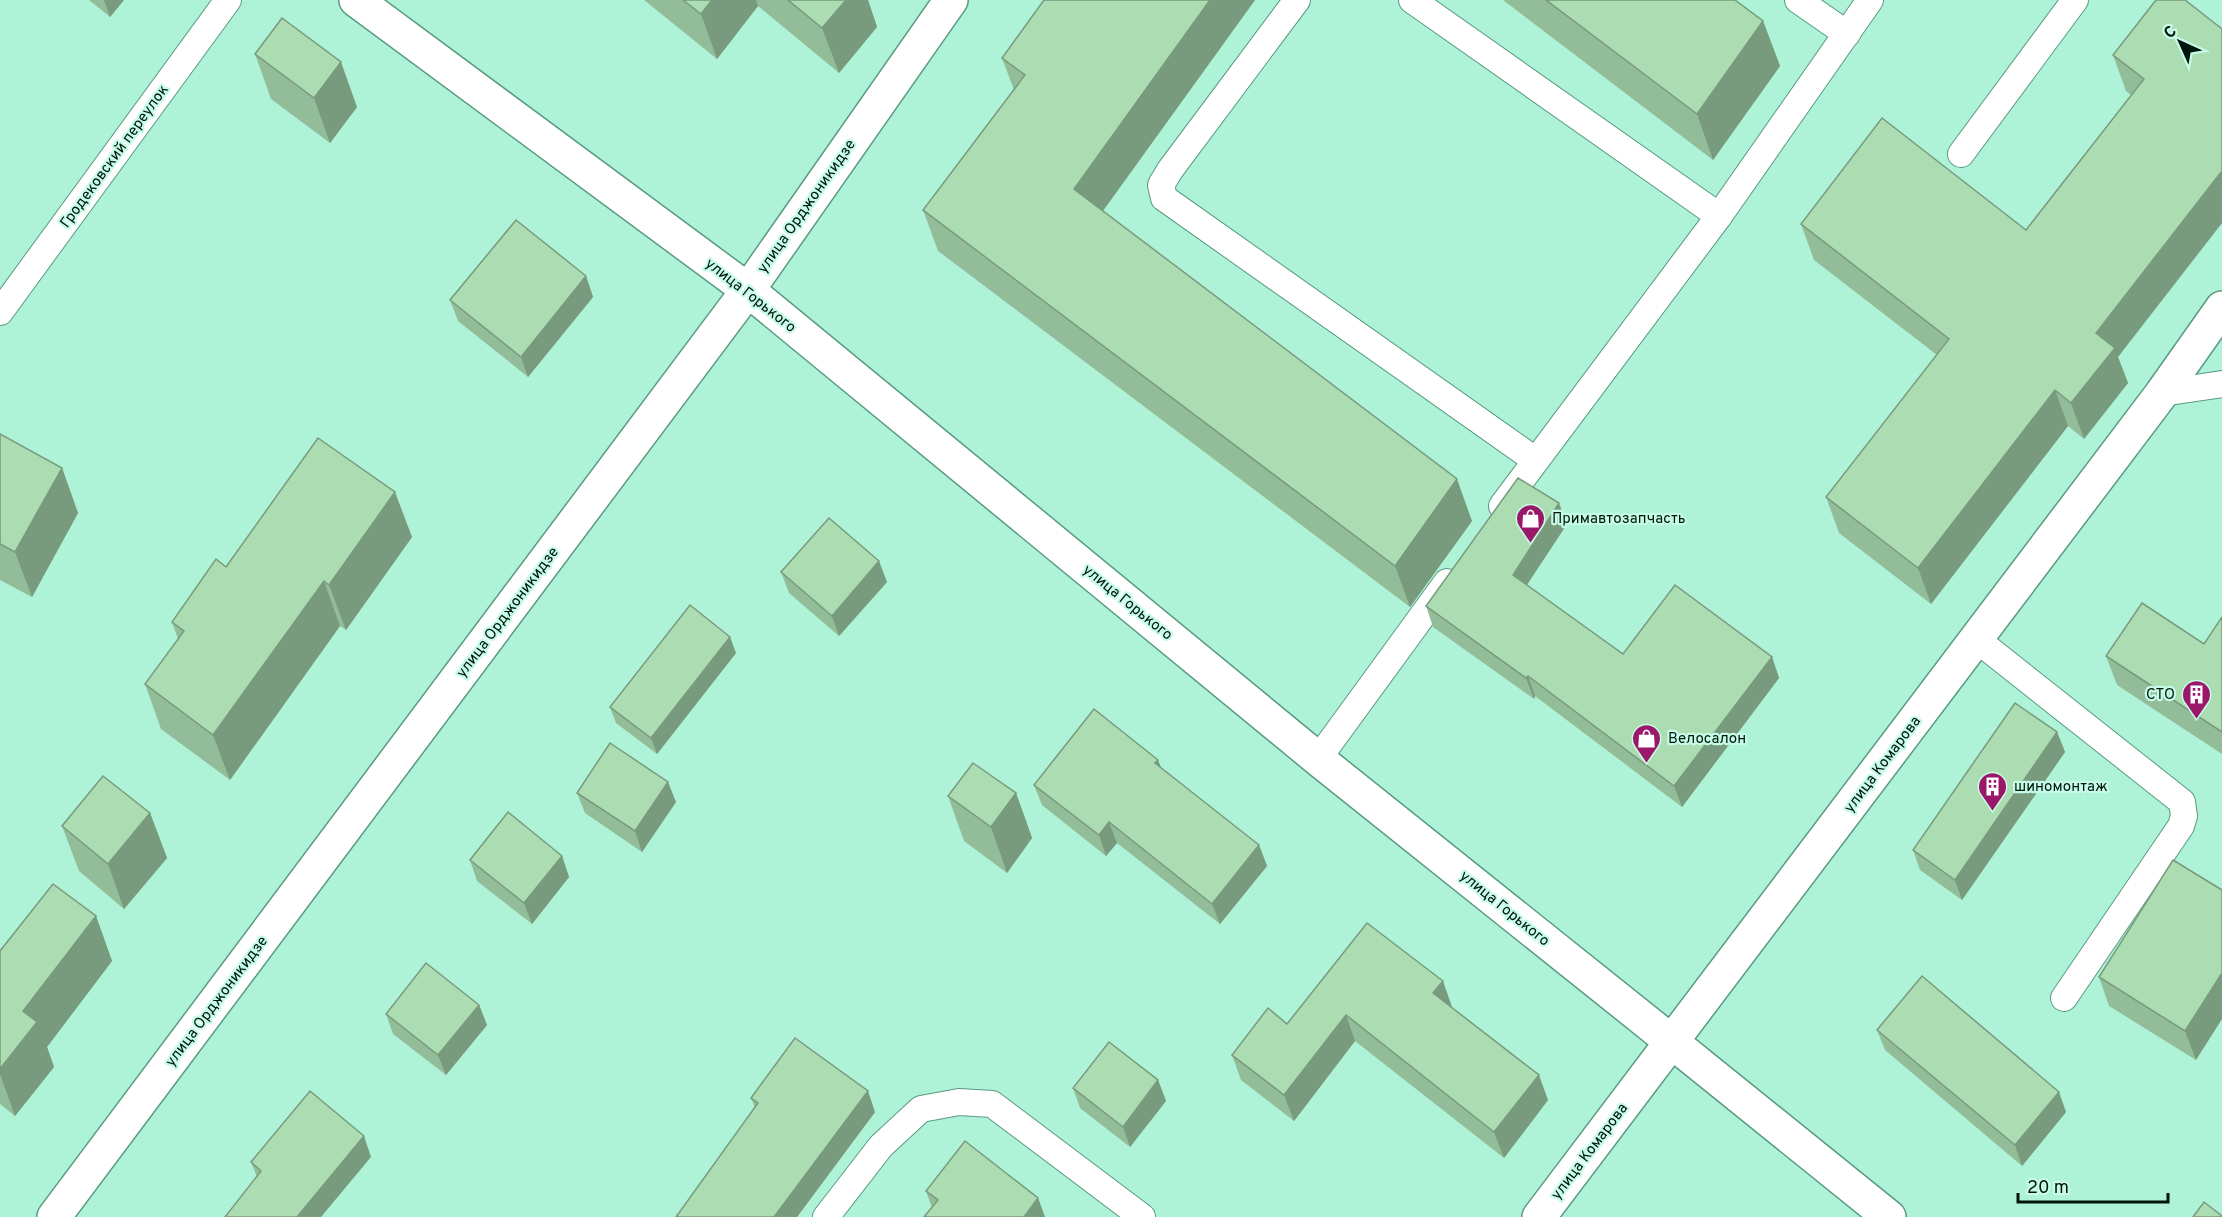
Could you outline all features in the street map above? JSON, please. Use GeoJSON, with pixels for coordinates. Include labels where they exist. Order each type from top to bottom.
{"type":"FeatureCollection","features":[{"type":"Feature","properties":{"kind":"main road","name":"улица Горького"},"geometry":{"type":"LineString","coordinates":[[356,0],[748,290],[1318,759],[1889,1217]]}},
{"type":"Feature","properties":{"kind":"main road","name":"улица Орджоникидзе"},"geometry":{"type":"LineString","coordinates":[[54,1217],[748,290],[951,0]]}},
{"type":"Feature","properties":{"kind":"main road","name":"улица Комарова"},"geometry":{"type":"LineString","coordinates":[[1539,1217],[1977,639],[2162,393],[2222,309]]}},
{"type":"Feature","properties":{"kind":"lane","name":"Гродековский переулок"},"geometry":{"type":"LineString","coordinates":[[0,312],[228,0]]}},
{"type":"Feature","properties":{"kind":"lane"},"geometry":{"type":"LineString","coordinates":[[1297,0],[1170,170],[1161,185],[1164,198],[1535,460]]}},
{"type":"Feature","properties":{"kind":"lane"},"geometry":{"type":"LineString","coordinates":[[1412,0],[1719,216]]}},
{"type":"Feature","properties":{"kind":"lane"},"geometry":{"type":"LineString","coordinates":[[1798,0],[1847,34]]}},
{"type":"Feature","properties":{"kind":"lane"},"geometry":{"type":"LineString","coordinates":[[1486,527],[1719,216],[1870,0]]}},
{"type":"Feature","properties":{"kind":"lane"},"geometry":{"type":"LineString","coordinates":[[1961,154],[2074,0]]}},
{"type":"Feature","properties":{"kind":"lane"},"geometry":{"type":"LineString","coordinates":[[2162,393],[2222,384]]}},
{"type":"Feature","properties":{"kind":"lane"},"geometry":{"type":"LineString","coordinates":[[1318,759],[1458,566]]}},
{"type":"Feature","properties":{"kind":"lane"},"geometry":{"type":"LineString","coordinates":[[1977,639],[2182,802],[2184,816],[2181,826],[2064,998]]}},
{"type":"Feature","properties":{"kind":"lane"},"geometry":{"type":"LineString","coordinates":[[826,1217],[881,1146],[921,1109],[959,1102],[992,1104],[1142,1217]]}},
{"type":"Feature","properties":{"kind":"building"},"geometry":{"type":"Polygon","coordinates":[[[683,0],[712,0],[701,14],[683,0]]]}},
{"type":"Feature","properties":{"kind":"building"},"geometry":{"type":"Polygon","coordinates":[[[788,0],[846,0],[822,28],[788,0]]]}},
{"type":"Feature","properties":{"kind":"building"},"geometry":{"type":"Polygon","coordinates":[[[1044,0],[1210,0],[1074,189],[1457,479],[1395,566],[923,210],[1025,75],[1002,58],[1044,0]]]}},
{"type":"Feature","properties":{"kind":"building"},"geometry":{"type":"Polygon","coordinates":[[[1546,0],[1735,0],[1763,21],[1697,114],[1546,0]]]}},
{"type":"Feature","properties":{"kind":"building"},"geometry":{"type":"Polygon","coordinates":[[[2156,0],[2185,0],[2222,29],[2222,171],[2096,333],[2115,348],[2071,403],[2055,390],[1918,568],[1826,497],[1949,339],[1801,224],[1882,118],[2026,230],[2144,79],[2113,55],[2156,0]]]}},
{"type":"Feature","properties":{"kind":"building"},"geometry":{"type":"Polygon","coordinates":[[[282,18],[341,62],[314,98],[255,54],[282,18]]]}},
{"type":"Feature","properties":{"kind":"building"},"geometry":{"type":"Polygon","coordinates":[[[516,220],[586,276],[521,357],[450,300],[516,220]]]}},
{"type":"Feature","properties":{"kind":"building"},"geometry":{"type":"Polygon","coordinates":[[[0,434],[62,468],[15,552],[0,544],[0,434]]]}},
{"type":"Feature","properties":{"kind":"building"},"geometry":{"type":"Polygon","coordinates":[[[318,438],[395,492],[329,585],[324,581],[213,735],[145,684],[184,631],[172,622],[216,559],[226,567],[318,438]]]}},
{"type":"Feature","properties":{"kind":"building"},"geometry":{"type":"Polygon","coordinates":[[[1518,478],[1559,503],[1513,575],[1623,654],[1675,585],[1772,657],[1674,786],[1528,676],[1526,678],[1426,606],[1518,478]]]}},
{"type":"Feature","properties":{"kind":"building"},"geometry":{"type":"Polygon","coordinates":[[[829,518],[879,561],[832,616],[781,572],[829,518]]]}},
{"type":"Feature","properties":{"kind":"building"},"geometry":{"type":"Polygon","coordinates":[[[2142,603],[2204,644],[2222,617],[2222,732],[2106,656],[2142,603]]]}},
{"type":"Feature","properties":{"kind":"building"},"geometry":{"type":"Polygon","coordinates":[[[690,605],[730,637],[651,738],[610,707],[690,605]]]}},
{"type":"Feature","properties":{"kind":"building","name":"шиномонтаж"},"geometry":{"type":"Polygon","coordinates":[[[2015,703],[2057,732],[1955,880],[1913,850],[2015,703]]]}},
{"type":"Feature","properties":{"kind":"building"},"geometry":{"type":"Polygon","coordinates":[[[1094,709],[1158,760],[1155,763],[1259,845],[1212,904],[1109,822],[1099,835],[1034,785],[1094,709]]]}},
{"type":"Feature","properties":{"kind":"building"},"geometry":{"type":"Polygon","coordinates":[[[610,743],[668,782],[635,831],[577,793],[610,743]]]}},
{"type":"Feature","properties":{"kind":"building"},"geometry":{"type":"Polygon","coordinates":[[[973,763],[1016,793],[991,827],[948,796],[973,763]]]}},
{"type":"Feature","properties":{"kind":"building"},"geometry":{"type":"Polygon","coordinates":[[[103,776],[150,813],[108,864],[62,826],[103,776]]]}},
{"type":"Feature","properties":{"kind":"building"},"geometry":{"type":"Polygon","coordinates":[[[508,812],[562,856],[524,903],[470,860],[508,812]]]}},
{"type":"Feature","properties":{"kind":"building"},"geometry":{"type":"Polygon","coordinates":[[[2173,860],[2222,890],[2222,973],[2185,1031],[2099,977],[2173,860]]]}},
{"type":"Feature","properties":{"kind":"building"},"geometry":{"type":"Polygon","coordinates":[[[53,884],[96,916],[23,1011],[37,1022],[0,1069],[0,951],[53,884]]]}},
{"type":"Feature","properties":{"kind":"building"},"geometry":{"type":"Polygon","coordinates":[[[1367,923],[1443,981],[1433,993],[1539,1075],[1494,1132],[1346,1015],[1284,1095],[1232,1055],[1268,1008],[1287,1024],[1367,923]]]}},
{"type":"Feature","properties":{"kind":"building"},"geometry":{"type":"Polygon","coordinates":[[[426,963],[479,1005],[438,1055],[386,1014],[426,963]]]}},
{"type":"Feature","properties":{"kind":"building"},"geometry":{"type":"Polygon","coordinates":[[[1922,976],[2059,1092],[2015,1145],[1877,1030],[1922,976]]]}},
{"type":"Feature","properties":{"kind":"building"},"geometry":{"type":"Polygon","coordinates":[[[795,1038],[868,1091],[774,1217],[676,1217],[758,1103],[751,1098],[795,1038]]]}},
{"type":"Feature","properties":{"kind":"building"},"geometry":{"type":"Polygon","coordinates":[[[1109,1042],[1158,1080],[1123,1127],[1073,1088],[1109,1042]]]}},
{"type":"Feature","properties":{"kind":"building"},"geometry":{"type":"Polygon","coordinates":[[[310,1091],[364,1136],[297,1217],[225,1217],[261,1171],[251,1162],[310,1091]]]}},
{"type":"Feature","properties":{"kind":"building"},"geometry":{"type":"Polygon","coordinates":[[[965,1141],[1038,1198],[1024,1217],[924,1217],[938,1200],[926,1191],[965,1141]]]}},
{"type":"Feature","properties":{"kind":"building"},"geometry":{"type":"Polygon","coordinates":[[[2204,1202],[2222,1216],[2222,1217],[2193,1217],[2204,1202]]]}},
{"type":"Feature","properties":{"kind":"place","name":"Примавтозапчасть"},"geometry":{"type":"Point","coordinates":[1531,544]}},
{"type":"Feature","properties":{"kind":"place","name":"СТО"},"geometry":{"type":"Point","coordinates":[2196,720]}},
{"type":"Feature","properties":{"kind":"place","name":"Велосалон"},"geometry":{"type":"Point","coordinates":[1647,764]}},
{"type":"Feature","properties":{"kind":"place","name":"шиномонтаж"},"geometry":{"type":"Point","coordinates":[1993,812]}}]}
